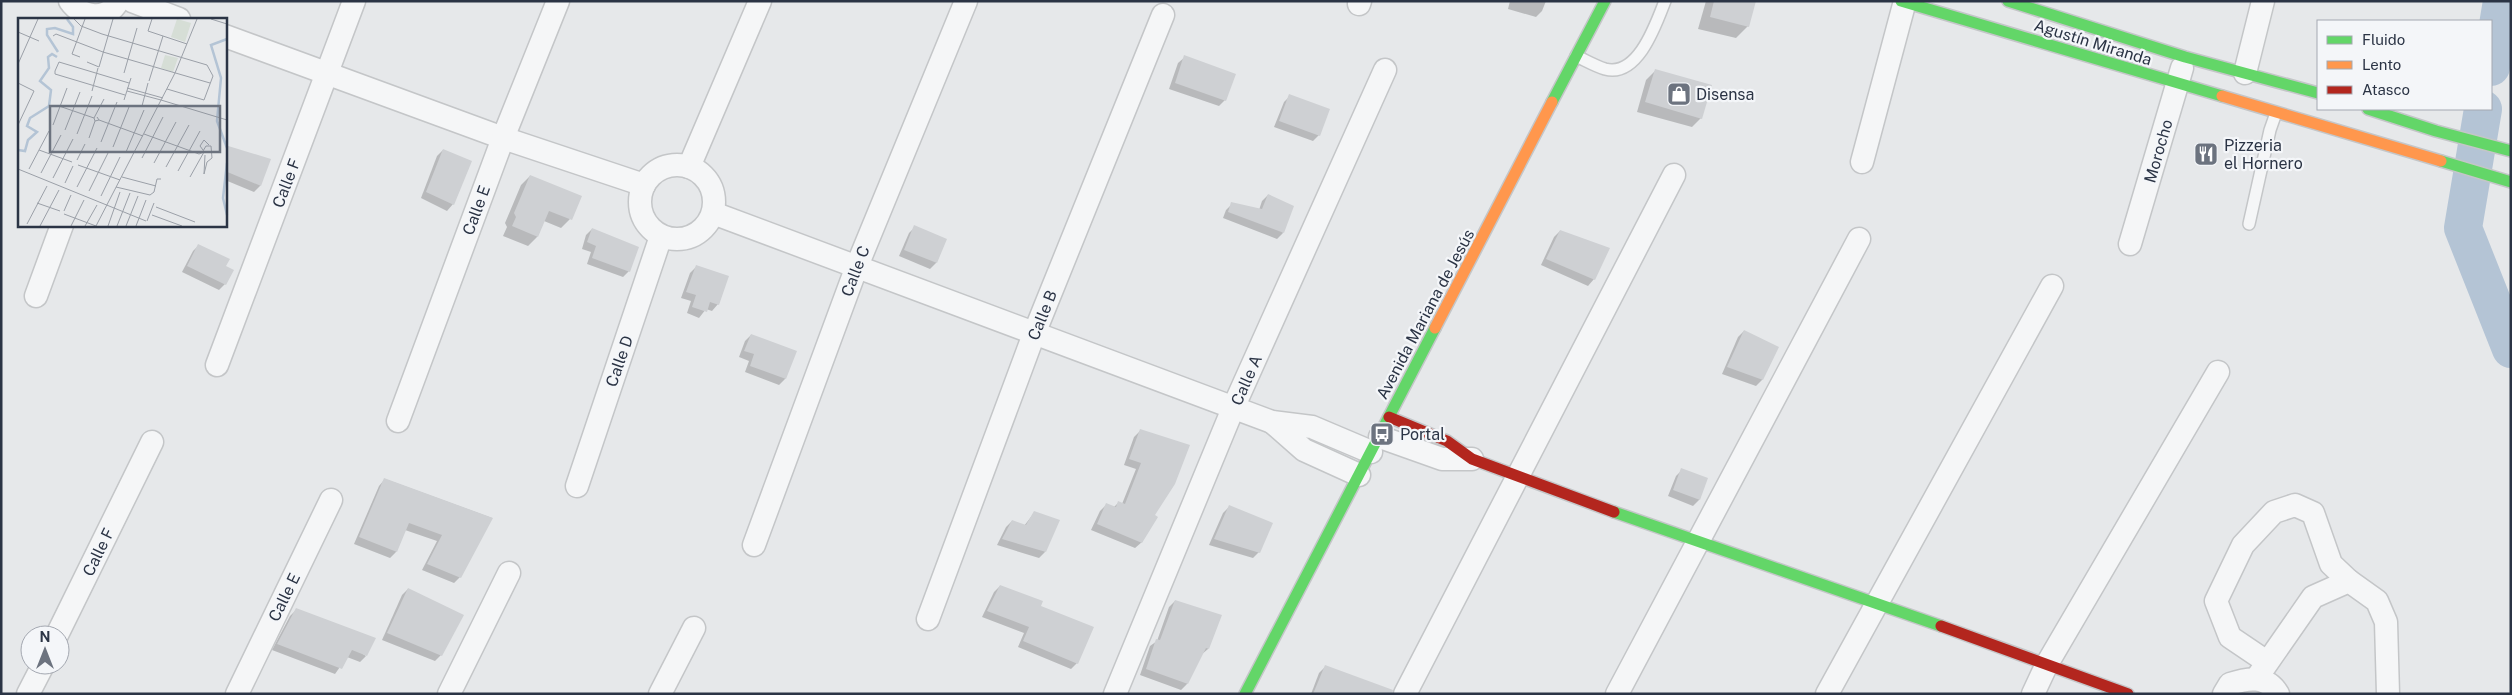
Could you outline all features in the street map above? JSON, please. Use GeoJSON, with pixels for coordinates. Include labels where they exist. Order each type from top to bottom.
{"type":"FeatureCollection","features":[{"type":"Feature","properties":{"kind":"street"},"geometry":{"type":"LineString","coordinates":[[70,1],[76,9],[92,16],[110,11],[118,1]]}},
{"type":"Feature","properties":{"kind":"street","name":"Calle F"},"geometry":{"type":"LineString","coordinates":[[217,365],[354,1]]}},
{"type":"Feature","properties":{"kind":"street","name":"Calle E"},"geometry":{"type":"LineString","coordinates":[[398,421],[503,138],[558,1]]}},
{"type":"Feature","properties":{"kind":"street"},"geometry":{"type":"LineString","coordinates":[[689,167],[760,1]]}},
{"type":"Feature","properties":{"kind":"street","name":"Calle C"},"geometry":{"type":"LineString","coordinates":[[754,545],[857,266],[966,1]]}},
{"type":"Feature","properties":{"kind":"street","name":"Avenida Mariana de Jesús"},"geometry":{"type":"LineString","coordinates":[[1245,694],[1605,1]]}},
{"type":"Feature","properties":{"kind":"street","name":"Agustín Miranda"},"geometry":{"type":"LineString","coordinates":[[2008,1],[2185,57],[2317,93]]}},
{"type":"Feature","properties":{"kind":"street"},"geometry":{"type":"LineString","coordinates":[[2245,73],[2263,1]]}},
{"type":"Feature","properties":{"kind":"street"},"geometry":{"type":"LineString","coordinates":[[1862,162],[1904,2]]}},
{"type":"Feature","properties":{"kind":"street","name":"Agustín Miranda"},"geometry":{"type":"LineString","coordinates":[[1904,2],[2177,85],[2511,182]]}},
{"type":"Feature","properties":{"kind":"street"},"geometry":{"type":"LineString","coordinates":[[140,7],[176,18]]}},
{"type":"Feature","properties":{"kind":"street","name":"Calle B"},"geometry":{"type":"LineString","coordinates":[[928,619],[1034,334],[1163,15]]}},
{"type":"Feature","properties":{"kind":"street"},"geometry":{"type":"LineString","coordinates":[[226,36],[326,75],[503,138],[644,185]]}},
{"type":"Feature","properties":{"kind":"street","name":"Morocho"},"geometry":{"type":"LineString","coordinates":[[2130,244],[2185,57]]}},
{"type":"Feature","properties":{"kind":"street","name":"Calle A"},"geometry":{"type":"LineString","coordinates":[[1115,694],[1234,406],[1385,70]]}},
{"type":"Feature","properties":{"kind":"street"},"geometry":{"type":"LineString","coordinates":[[2371,110],[2436,131],[2511,151]]}},
{"type":"Feature","properties":{"kind":"street"},"geometry":{"type":"LineString","coordinates":[[679,165],[689,167],[699,172],[710,186],[715,202],[713,213],[706,227],[693,236],[677,240],[662,236],[652,230],[644,220],[640,209],[640,196],[644,185],[658,170],[679,165]]}},
{"type":"Feature","properties":{"kind":"street"},"geometry":{"type":"LineString","coordinates":[[1405,694],[1674,175]]}},
{"type":"Feature","properties":{"kind":"street"},"geometry":{"type":"LineString","coordinates":[[713,213],[1034,334],[1234,406],[1272,422],[1380,435],[1444,450],[1697,542],[1877,602],[2128,694]]}},
{"type":"Feature","properties":{"kind":"street"},"geometry":{"type":"LineString","coordinates":[[36,296],[62,226]]}},
{"type":"Feature","properties":{"kind":"street","name":"Calle D"},"geometry":{"type":"LineString","coordinates":[[577,486],[662,236]]}},
{"type":"Feature","properties":{"kind":"street"},"geometry":{"type":"LineString","coordinates":[[1617,694],[1859,239]]}},
{"type":"Feature","properties":{"kind":"street"},"geometry":{"type":"LineString","coordinates":[[1827,694],[2052,286]]}},
{"type":"Feature","properties":{"kind":"street"},"geometry":{"type":"LineString","coordinates":[[2033,694],[2047,664],[2218,372]]}},
{"type":"Feature","properties":{"kind":"street"},"geometry":{"type":"LineString","coordinates":[[1272,422],[1304,450],[1359,475]]}},
{"type":"Feature","properties":{"kind":"street","name":"Calle F"},"geometry":{"type":"LineString","coordinates":[[62,625],[152,442]]}},
{"type":"Feature","properties":{"kind":"street","name":"Calle E"},"geometry":{"type":"LineString","coordinates":[[237,694],[331,500]]}},
{"type":"Feature","properties":{"kind":"street"},"geometry":{"type":"LineString","coordinates":[[2278,694],[2268,682],[2262,670],[2230,637],[2216,600],[2243,545],[2274,512],[2295,505],[2313,513],[2331,564],[2349,581],[2377,600],[2386,622],[2388,694]]}},
{"type":"Feature","properties":{"kind":"street"},"geometry":{"type":"LineString","coordinates":[[448,694],[509,573]]}},
{"type":"Feature","properties":{"kind":"street"},"geometry":{"type":"LineString","coordinates":[[2224,694],[2230,684],[2262,670],[2313,597],[2349,581]]}},
{"type":"Feature","properties":{"kind":"street"},"geometry":{"type":"LineString","coordinates":[[660,694],[694,628]]}},
{"type":"Feature","properties":{"kind":"street"},"geometry":{"type":"LineString","coordinates":[[28,694],[37,675]]}},
{"type":"Feature","properties":{"kind":"lane"},"geometry":{"type":"LineString","coordinates":[[1576,56],[1606,70],[1624,68],[1642,52],[1665,1]]}},
{"type":"Feature","properties":{"kind":"lane"},"geometry":{"type":"LineString","coordinates":[[2249,224],[2270,130],[2276,113]]}},
{"type":"Feature","properties":{"kind":"building"},"geometry":{"type":"Polygon","coordinates":[[[1714,1],[1756,1],[1749,27],[1710,17],[1714,1]]]}},
{"type":"Feature","properties":{"kind":"building"},"geometry":{"type":"Polygon","coordinates":[[[1184,55],[1236,74],[1226,101],[1175,83],[1184,55]]]}},
{"type":"Feature","properties":{"kind":"building","name":"Disensa"},"geometry":{"type":"Polygon","coordinates":[[[1655,69],[1712,85],[1702,119],[1645,102],[1655,69]]]}},
{"type":"Feature","properties":{"kind":"building"},"geometry":{"type":"Polygon","coordinates":[[[1289,94],[1330,109],[1320,136],[1279,121],[1289,94]]]}},
{"type":"Feature","properties":{"kind":"building"},"geometry":{"type":"Polygon","coordinates":[[[226,145],[271,159],[261,186],[226,171],[226,145]]]}},
{"type":"Feature","properties":{"kind":"building"},"geometry":{"type":"Polygon","coordinates":[[[443,149],[472,161],[454,205],[426,192],[443,149]]]}},
{"type":"Feature","properties":{"kind":"building"},"geometry":{"type":"Polygon","coordinates":[[[530,175],[582,196],[572,220],[549,211],[538,237],[512,226],[516,217],[514,213],[530,175]]]}},
{"type":"Feature","properties":{"kind":"building"},"geometry":{"type":"Polygon","coordinates":[[[1268,194],[1294,206],[1284,233],[1228,212],[1231,202],[1262,209],[1268,194]]]}},
{"type":"Feature","properties":{"kind":"building"},"geometry":{"type":"Polygon","coordinates":[[[914,225],[947,239],[937,263],[904,250],[914,225]]]}},
{"type":"Feature","properties":{"kind":"building"},"geometry":{"type":"Polygon","coordinates":[[[592,228],[639,247],[630,272],[592,258],[596,246],[587,242],[592,228]]]}},
{"type":"Feature","properties":{"kind":"building"},"geometry":{"type":"Polygon","coordinates":[[[1560,230],[1610,248],[1595,280],[1546,259],[1560,230]]]}},
{"type":"Feature","properties":{"kind":"building"},"geometry":{"type":"Polygon","coordinates":[[[198,244],[230,259],[226,266],[234,270],[226,285],[187,266],[198,244]]]}},
{"type":"Feature","properties":{"kind":"building"},"geometry":{"type":"Polygon","coordinates":[[[696,265],[729,276],[719,305],[710,302],[707,312],[692,307],[696,295],[686,292],[696,265]]]}},
{"type":"Feature","properties":{"kind":"building"},"geometry":{"type":"Polygon","coordinates":[[[1744,330],[1779,347],[1763,380],[1727,367],[1744,330]]]}},
{"type":"Feature","properties":{"kind":"building"},"geometry":{"type":"Polygon","coordinates":[[[751,334],[797,351],[786,379],[750,366],[754,354],[744,351],[751,334]]]}},
{"type":"Feature","properties":{"kind":"building"},"geometry":{"type":"Polygon","coordinates":[[[1140,429],[1190,445],[1175,484],[1155,515],[1158,517],[1142,543],[1097,524],[1106,503],[1116,507],[1118,501],[1125,504],[1141,463],[1129,459],[1140,429]]]}},
{"type":"Feature","properties":{"kind":"building"},"geometry":{"type":"Polygon","coordinates":[[[1681,468],[1708,478],[1700,500],[1673,490],[1681,468]]]}},
{"type":"Feature","properties":{"kind":"building"},"geometry":{"type":"Polygon","coordinates":[[[384,478],[493,518],[461,578],[427,564],[442,535],[409,523],[397,552],[359,537],[384,478]]]}},
{"type":"Feature","properties":{"kind":"building"},"geometry":{"type":"Polygon","coordinates":[[[1229,505],[1273,523],[1260,553],[1214,539],[1229,505]]]}},
{"type":"Feature","properties":{"kind":"building"},"geometry":{"type":"Polygon","coordinates":[[[1034,511],[1060,520],[1046,552],[1002,539],[1012,520],[1026,525],[1034,511]]]}},
{"type":"Feature","properties":{"kind":"building"},"geometry":{"type":"Polygon","coordinates":[[[1000,585],[1043,601],[1041,606],[1094,627],[1078,664],[1023,641],[1029,627],[987,611],[1000,585]]]}},
{"type":"Feature","properties":{"kind":"building"},"geometry":{"type":"Polygon","coordinates":[[[408,588],[464,615],[442,656],[387,633],[408,588]]]}},
{"type":"Feature","properties":{"kind":"building"},"geometry":{"type":"Polygon","coordinates":[[[1175,600],[1222,615],[1209,649],[1206,648],[1188,684],[1146,669],[1156,639],[1160,640],[1175,600]]]}},
{"type":"Feature","properties":{"kind":"building"},"geometry":{"type":"Polygon","coordinates":[[[296,608],[376,638],[367,656],[352,650],[342,669],[277,644],[296,608]]]}},
{"type":"Feature","properties":{"kind":"building"},"geometry":{"type":"Polygon","coordinates":[[[1325,665],[1393,690],[1392,694],[1313,694],[1325,665]]]}},
{"type":"Feature","properties":{"kind":"waterway"},"geometry":{"type":"LineString","coordinates":[[2492,61],[2502,1]]}},
{"type":"Feature","properties":{"kind":"waterway"},"geometry":{"type":"LineString","coordinates":[[2483,110],[2463,228],[2511,349]]}},
{"type":"Feature","properties":{"kind":"traffic: fast"},"geometry":{"type":"LineString","coordinates":[[1552,102],[1605,1]]}},
{"type":"Feature","properties":{"kind":"traffic: fast"},"geometry":{"type":"LineString","coordinates":[[1901,1],[2222,96]]}},
{"type":"Feature","properties":{"kind":"traffic: fast"},"geometry":{"type":"LineString","coordinates":[[2008,1],[2185,57],[2317,93]]}},
{"type":"Feature","properties":{"kind":"traffic: fast"},"geometry":{"type":"LineString","coordinates":[[2371,110],[2436,131],[2511,151]]}},
{"type":"Feature","properties":{"kind":"traffic: fast"},"geometry":{"type":"LineString","coordinates":[[2441,161],[2511,182]]}},
{"type":"Feature","properties":{"kind":"traffic: fast"},"geometry":{"type":"LineString","coordinates":[[1245,694],[1435,328]]}},
{"type":"Feature","properties":{"kind":"traffic: fast"},"geometry":{"type":"LineString","coordinates":[[1614,512],[1941,626]]}},
{"type":"Feature","properties":{"kind":"traffic: slow"},"geometry":{"type":"LineString","coordinates":[[2222,96],[2441,161]]}},
{"type":"Feature","properties":{"kind":"traffic: slow"},"geometry":{"type":"LineString","coordinates":[[1435,328],[1552,102]]}},
{"type":"Feature","properties":{"kind":"traffic: jam"},"geometry":{"type":"LineString","coordinates":[[1389,417],[1447,441],[1472,459],[1614,512]]}},
{"type":"Feature","properties":{"kind":"traffic: jam"},"geometry":{"type":"LineString","coordinates":[[1941,626],[2128,694]]}},
{"type":"Feature","properties":{"kind":"place","name":"Disensa"},"geometry":{"type":"Point","coordinates":[1679,94]}},
{"type":"Feature","properties":{"kind":"place","name":"Pizzeria el Hornero"},"geometry":{"type":"Point","coordinates":[2206,154]}},
{"type":"Feature","properties":{"kind":"place","name":"Portal"},"geometry":{"type":"Point","coordinates":[1382,434]}}]}
